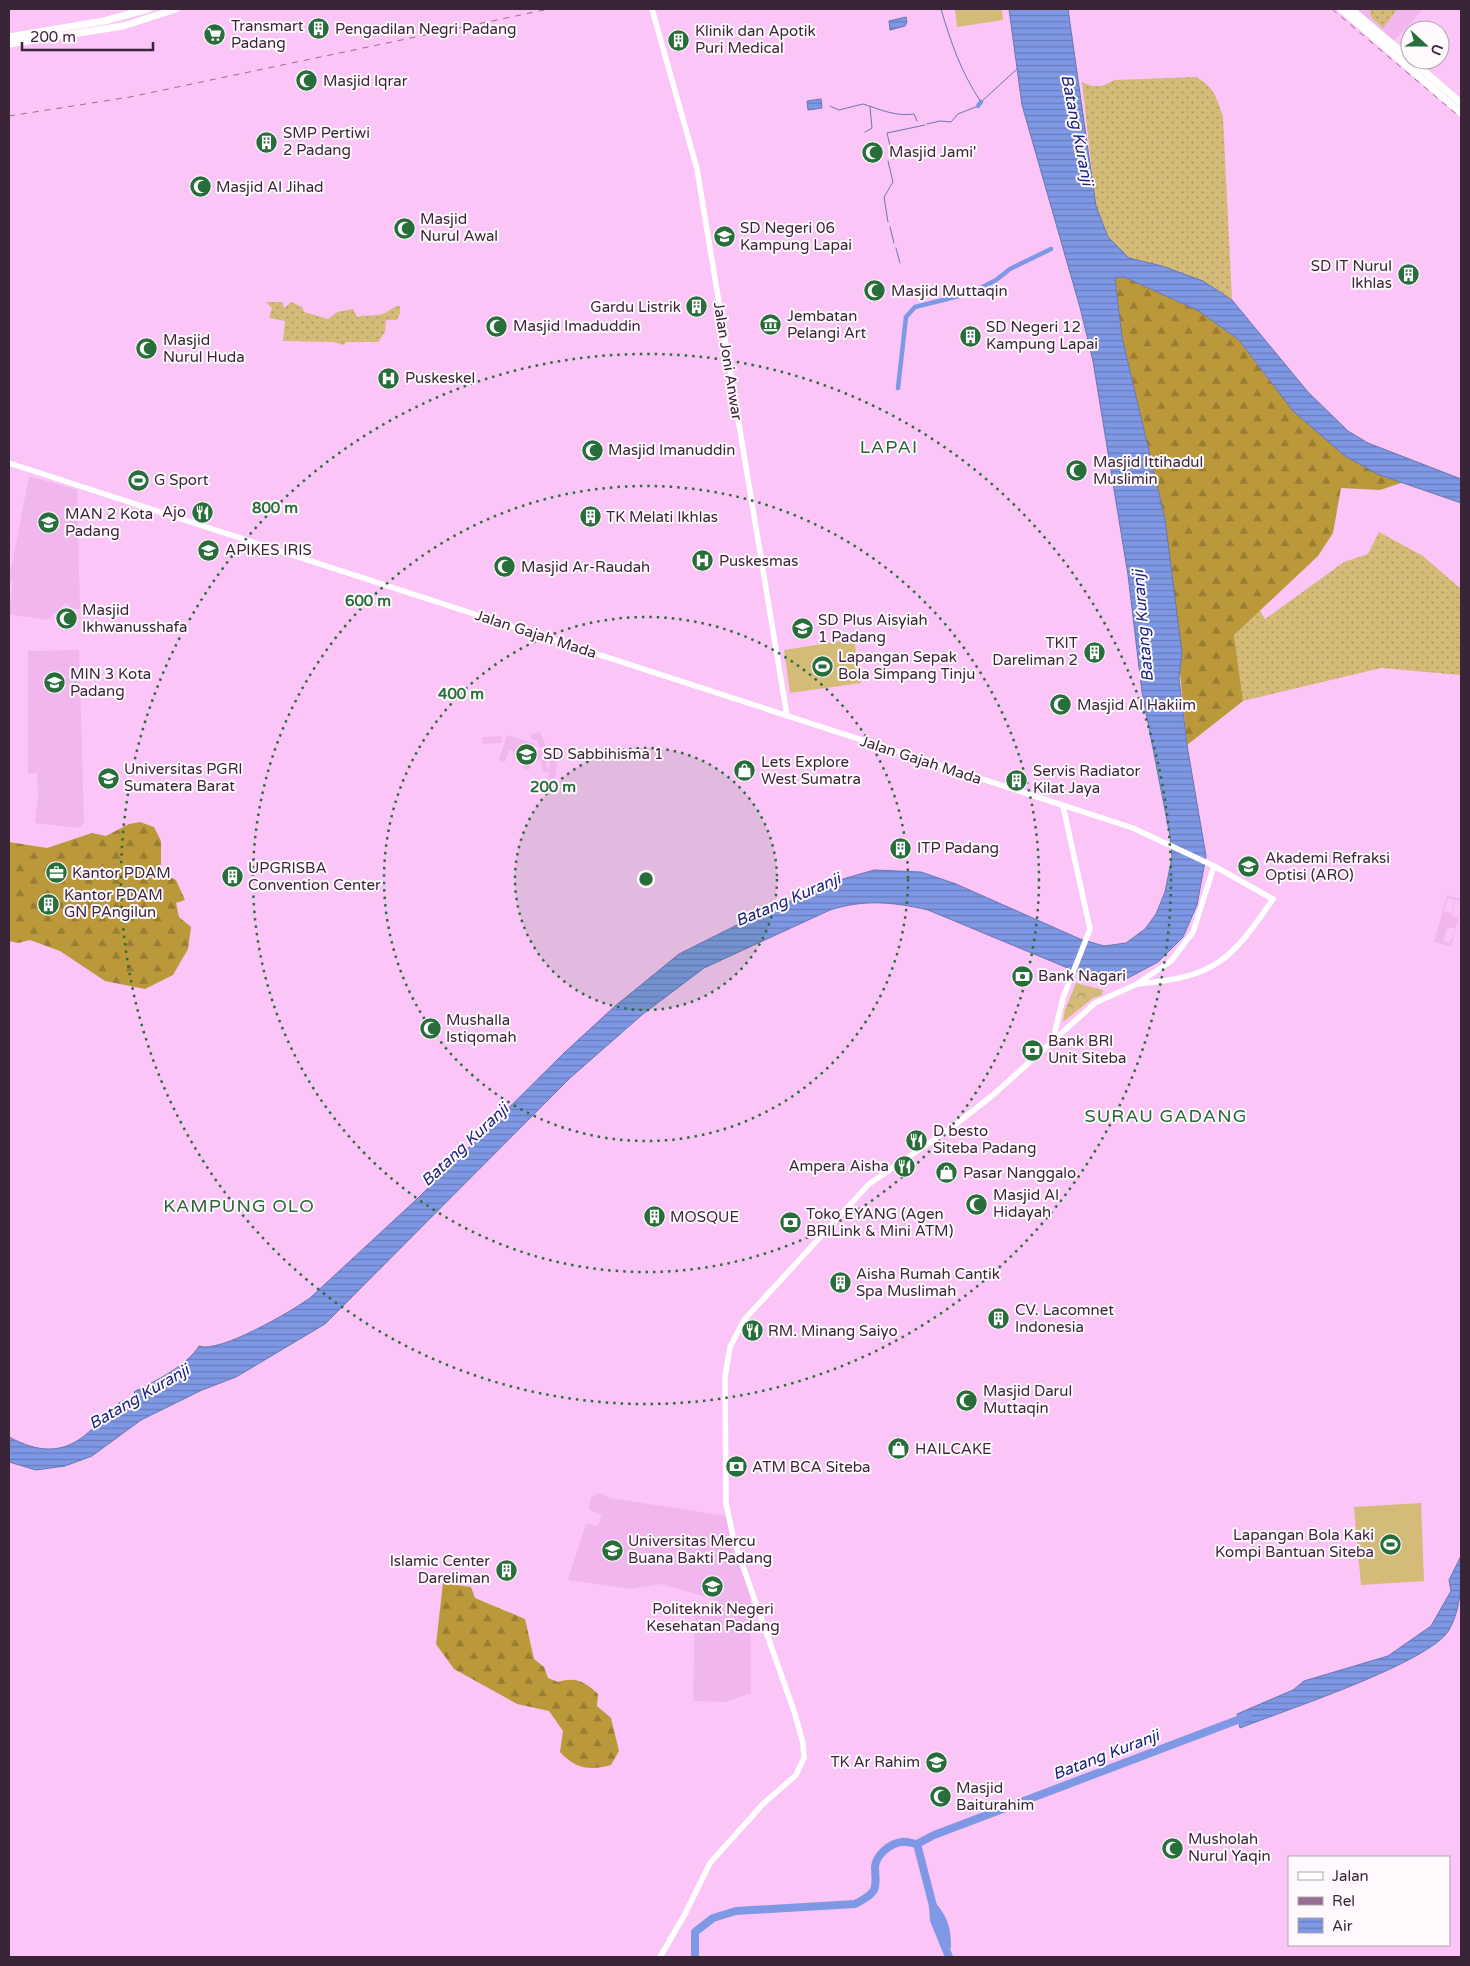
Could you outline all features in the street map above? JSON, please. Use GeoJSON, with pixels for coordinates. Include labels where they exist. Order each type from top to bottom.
{"type":"FeatureCollection","features":[{"type":"Feature","properties":{"kind":"main road"},"geometry":{"type":"LineString","coordinates":[[9,36],[104,21],[148,9]]}},
{"type":"Feature","properties":{"kind":"main road"},"geometry":{"type":"LineString","coordinates":[[9,44],[122,26],[176,9]]}},
{"type":"Feature","properties":{"kind":"main road","name":"Jalan Joni Anwar"},"geometry":{"type":"LineString","coordinates":[[652,9],[697,169],[787,716]]}},
{"type":"Feature","properties":{"kind":"main road"},"geometry":{"type":"LineString","coordinates":[[1341,9],[1400,52]]}},
{"type":"Feature","properties":{"kind":"main road"},"geometry":{"type":"LineString","coordinates":[[1351,9],[1429,86],[1461,113]]}},
{"type":"Feature","properties":{"kind":"main road"},"geometry":{"type":"LineString","coordinates":[[1423,70],[1461,103]]}},
{"type":"Feature","properties":{"kind":"main road"},"geometry":{"type":"LineString","coordinates":[[1429,86],[1434,79]]}},
{"type":"Feature","properties":{"kind":"main road","name":"Jalan Gajah Mada"},"geometry":{"type":"LineString","coordinates":[[9,463],[1133,828],[1212,865],[1273,899],[1251,931],[1228,956],[1202,972],[1157,982]]}},
{"type":"Feature","properties":{"kind":"main road"},"geometry":{"type":"LineString","coordinates":[[1052,1044],[1063,998],[1088,939],[1090,929],[1089,916],[1063,806]]}},
{"type":"Feature","properties":{"kind":"main road"},"geometry":{"type":"LineString","coordinates":[[660,1957],[689,1906],[710,1863],[762,1805],[796,1775],[804,1758],[805,1750],[796,1718],[734,1541],[728,1515],[726,1493],[725,1377],[728,1355],[734,1337],[752,1309],[864,1189],[890,1168],[951,1128],[1052,1044],[1100,999],[1155,974],[1176,956],[1193,932],[1212,865]]}},
{"type":"Feature","properties":{"kind":"main road"},"geometry":{"type":"LineString","coordinates":[[1136,984],[1157,982],[1155,974]]}},
{"type":"Feature","properties":{"kind":"shaded area"},"geometry":{"type":"Polygon","coordinates":[[[1356,9],[1423,9],[1413,20],[1400,20],[1400,34],[1394,41],[1356,9]]]}},
{"type":"Feature","properties":{"kind":"shaded area","name":"MAN 2 Kota Padang"},"geometry":{"type":"Polygon","coordinates":[[[29,476],[77,490],[80,609],[72,609],[66,603],[47,620],[9,614],[13,581],[9,580],[29,476]]]}},
{"type":"Feature","properties":{"kind":"shaded area","name":"MIN 3 Kota Padang"},"geometry":{"type":"Polygon","coordinates":[[[79,650],[84,822],[79,828],[35,823],[38,796],[37,773],[28,773],[28,651],[79,650]]]}},
{"type":"Feature","properties":{"kind":"shaded area","name":"SD Sabbihisma 1"},"geometry":{"type":"Polygon","coordinates":[[[540,732],[546,747],[539,748],[537,740],[532,740],[531,734],[540,732]]]}},
{"type":"Feature","properties":{"kind":"shaded area","name":"SD Sabbihisma 1"},"geometry":{"type":"Polygon","coordinates":[[[507,735],[535,744],[534,751],[545,749],[548,771],[550,761],[557,761],[555,782],[548,781],[549,772],[543,772],[540,754],[540,760],[536,761],[534,753],[529,770],[523,768],[527,756],[509,750],[505,762],[499,760],[507,735]]]}},
{"type":"Feature","properties":{"kind":"shaded area","name":"SD Sabbihisma 1"},"geometry":{"type":"Polygon","coordinates":[[[501,736],[502,743],[483,744],[482,737],[501,736]]]}},
{"type":"Feature","properties":{"kind":"shaded area"},"geometry":{"type":"Polygon","coordinates":[[[1447,895],[1461,899],[1461,902],[1456,900],[1451,916],[1458,918],[1461,908],[1451,947],[1434,942],[1447,895]],[[1448,898],[1444,911],[1451,913],[1455,900],[1448,898]],[[1448,927],[1443,941],[1450,943],[1455,929],[1448,927]]]}},
{"type":"Feature","properties":{"kind":"shaded area"},"geometry":{"type":"Polygon","coordinates":[[[600,1493],[610,1498],[726,1516],[750,1589],[751,1693],[725,1702],[693,1701],[695,1612],[715,1614],[714,1599],[660,1584],[631,1589],[568,1580],[586,1523],[597,1526],[602,1516],[589,1509],[591,1497],[600,1493]]]}},
{"type":"Feature","properties":{"kind":"green space"},"geometry":{"type":"Polygon","coordinates":[[[955,9],[1002,9],[1003,20],[957,27],[955,9]]]}},
{"type":"Feature","properties":{"kind":"green space"},"geometry":{"type":"Polygon","coordinates":[[[1367,9],[1398,9],[1383,28],[1370,16],[1371,12],[1367,9]]]}},
{"type":"Feature","properties":{"kind":"green space"},"geometry":{"type":"Polygon","coordinates":[[[1196,77],[1211,89],[1223,117],[1232,300],[1203,281],[1162,266],[1129,258],[1108,237],[1096,206],[1082,82],[1092,86],[1102,86],[1115,80],[1196,77]]]}},
{"type":"Feature","properties":{"kind":"green space"},"geometry":{"type":"Polygon","coordinates":[[[1124,277],[1199,311],[1239,340],[1265,375],[1377,474],[1404,482],[1380,490],[1341,488],[1333,533],[1318,556],[1234,635],[1243,701],[1187,745],[1165,519],[1122,337],[1115,278],[1124,277]]]}},
{"type":"Feature","properties":{"kind":"green space"},"geometry":{"type":"Polygon","coordinates":[[[266,302],[282,302],[284,308],[291,302],[302,307],[304,312],[328,319],[337,312],[353,309],[357,317],[382,314],[398,306],[400,306],[400,313],[397,320],[386,320],[385,332],[378,342],[346,342],[344,345],[333,342],[283,341],[285,321],[269,318],[272,308],[266,302]]]}},
{"type":"Feature","properties":{"kind":"green space"},"geometry":{"type":"Polygon","coordinates":[[[1379,532],[1423,556],[1461,589],[1461,675],[1381,668],[1243,701],[1234,635],[1259,609],[1265,619],[1344,562],[1368,554],[1379,532]]]}},
{"type":"Feature","properties":{"kind":"green space","name":"Lapangan Sepak Bola Simpang Tinju"},"geometry":{"type":"Polygon","coordinates":[[[854,639],[861,683],[790,693],[784,650],[854,639]]]}},
{"type":"Feature","properties":{"kind":"green space"},"geometry":{"type":"Polygon","coordinates":[[[140,822],[154,827],[161,841],[161,873],[176,880],[185,900],[176,903],[179,917],[191,927],[188,949],[173,975],[145,989],[105,981],[60,951],[30,940],[18,943],[9,941],[9,842],[47,848],[92,833],[106,836],[129,824],[140,822]]]}},
{"type":"Feature","properties":{"kind":"green space"},"geometry":{"type":"Polygon","coordinates":[[[1076,983],[1103,990],[1102,995],[1093,998],[1063,1022],[1065,1010],[1076,983]]]}},
{"type":"Feature","properties":{"kind":"green space","name":"Lapangan Bola Kaki Kompi Bantuan Siteba"},"geometry":{"type":"Polygon","coordinates":[[[1421,1503],[1424,1581],[1361,1585],[1354,1507],[1421,1503]]]}},
{"type":"Feature","properties":{"kind":"green space"},"geometry":{"type":"Polygon","coordinates":[[[443,1583],[471,1587],[475,1598],[525,1619],[534,1659],[544,1667],[548,1678],[558,1682],[564,1680],[580,1681],[598,1694],[597,1706],[611,1718],[619,1751],[611,1765],[590,1768],[571,1762],[560,1752],[563,1731],[549,1711],[517,1704],[454,1669],[436,1644],[443,1583]]]}},
{"type":"Feature","properties":{"kind":"water"},"geometry":{"type":"Polygon","coordinates":[[[1009,9],[1068,9],[1096,206],[1108,237],[1129,258],[1162,266],[1203,281],[1232,300],[1308,392],[1348,431],[1368,443],[1461,479],[1461,503],[1377,474],[1345,456],[1293,411],[1239,340],[1199,311],[1124,277],[1115,278],[1122,337],[1165,519],[1182,653],[1179,678],[1187,745],[1206,856],[1197,905],[1183,937],[1158,962],[1128,978],[1099,981],[928,910],[903,905],[867,903],[830,910],[704,968],[643,1014],[570,1078],[325,1324],[236,1377],[202,1390],[141,1420],[92,1456],[65,1466],[36,1470],[9,1462],[9,1437],[41,1448],[61,1448],[71,1444],[90,1431],[119,1403],[124,1400],[134,1404],[137,1396],[134,1392],[179,1366],[199,1346],[209,1347],[238,1338],[272,1321],[310,1298],[418,1198],[564,1053],[614,1007],[679,954],[759,914],[843,879],[874,870],[921,872],[956,884],[1080,939],[1104,946],[1126,943],[1145,929],[1156,914],[1165,892],[1172,857],[1170,836],[1142,692],[1128,575],[1093,361],[1081,311],[1022,105],[1009,9]]]}},
{"type":"Feature","properties":{"kind":"water"},"geometry":{"type":"Polygon","coordinates":[[[906,17],[907,22],[905,26],[890,30],[889,21],[906,17]]]}},
{"type":"Feature","properties":{"kind":"water"},"geometry":{"type":"Polygon","coordinates":[[[821,99],[822,108],[808,110],[807,101],[821,99]]]}},
{"type":"Feature","properties":{"kind":"water"},"geometry":{"type":"Polygon","coordinates":[[[1461,1556],[1459,1603],[1449,1630],[1436,1643],[1414,1657],[1385,1671],[1319,1699],[1240,1728],[1237,1714],[1293,1690],[1304,1681],[1388,1656],[1431,1626],[1451,1591],[1449,1580],[1461,1556]]]}},
{"type":"Feature","properties":{"kind":"waterway"},"geometry":{"type":"LineString","coordinates":[[941,9],[957,57],[981,102],[1017,69]]}},
{"type":"Feature","properties":{"kind":"waterway"},"geometry":{"type":"LineString","coordinates":[[978,106],[981,102]]}},
{"type":"Feature","properties":{"kind":"waterway"},"geometry":{"type":"LineString","coordinates":[[830,106],[839,110],[863,104],[894,113],[914,114],[917,121]]}},
{"type":"Feature","properties":{"kind":"waterway"},"geometry":{"type":"LineString","coordinates":[[927,124],[940,121],[951,122],[958,114],[978,106]]}},
{"type":"Feature","properties":{"kind":"waterway"},"geometry":{"type":"LineString","coordinates":[[865,132],[872,128],[870,107]]}},
{"type":"Feature","properties":{"kind":"waterway"},"geometry":{"type":"LineString","coordinates":[[893,159],[887,133],[925,125]]}},
{"type":"Feature","properties":{"kind":"waterway"},"geometry":{"type":"LineString","coordinates":[[888,161],[893,182],[884,197],[888,222]]}},
{"type":"Feature","properties":{"kind":"waterway"},"geometry":{"type":"LineString","coordinates":[[890,227],[894,243]]}},
{"type":"Feature","properties":{"kind":"waterway"},"geometry":{"type":"LineString","coordinates":[[896,248],[900,263]]}},
{"type":"Feature","properties":{"kind":"waterway"},"geometry":{"type":"LineString","coordinates":[[898,388],[906,317],[915,307],[971,293],[996,280],[1010,269],[1051,249]]}},
{"type":"Feature","properties":{"kind":"waterway","name":"Batang Kuranji"},"geometry":{"type":"LineString","coordinates":[[695,1957],[695,1932],[713,1918],[736,1911],[855,1904],[874,1890],[876,1882],[875,1867],[878,1858],[884,1850],[897,1843],[917,1844],[934,1835],[1248,1716]]}},
{"type":"Feature","properties":{"kind":"waterway"},"geometry":{"type":"LineString","coordinates":[[917,1844],[933,1906],[934,1920],[949,1957]]}},
{"type":"Feature","properties":{"kind":"waterway"},"geometry":{"type":"LineString","coordinates":[[933,1906],[944,1924],[947,1946]]}},
{"type":"Feature","properties":{"kind":"railway"},"geometry":{"type":"LineString","coordinates":[[9,116],[130,97],[549,9]]}},
{"type":"Feature","properties":{"kind":"railway"},"geometry":{"type":"LineString","coordinates":[[1332,9],[1461,118]]}},
{"type":"Feature","properties":{"kind":"place","name":"Pengadilan Negri Padang"},"geometry":{"type":"Point","coordinates":[319,29]}},
{"type":"Feature","properties":{"kind":"place","name":"Transmart Padang"},"geometry":{"type":"Point","coordinates":[215,35]}},
{"type":"Feature","properties":{"kind":"place","name":"Klinik dan Apotik Puri Medical"},"geometry":{"type":"Point","coordinates":[679,40]}},
{"type":"Feature","properties":{"kind":"place","name":"Masjid Iqrar"},"geometry":{"type":"Point","coordinates":[307,81]}},
{"type":"Feature","properties":{"kind":"place","name":"SMP Pertiwi 2 Padang"},"geometry":{"type":"Point","coordinates":[267,142]}},
{"type":"Feature","properties":{"kind":"place","name":"Masjid Jami'"},"geometry":{"type":"Point","coordinates":[873,152]}},
{"type":"Feature","properties":{"kind":"place","name":"Masjid Al Jihad"},"geometry":{"type":"Point","coordinates":[200,187]}},
{"type":"Feature","properties":{"kind":"place","name":"Masjid Nurul Awal"},"geometry":{"type":"Point","coordinates":[404,228]}},
{"type":"Feature","properties":{"kind":"place","name":"SD Negeri 06 Kampung Lapai"},"geometry":{"type":"Point","coordinates":[724,237]}},
{"type":"Feature","properties":{"kind":"place","name":"SD IT Nurul Ikhlas"},"geometry":{"type":"Point","coordinates":[1408,275]}},
{"type":"Feature","properties":{"kind":"place","name":"Masjid Muttaqin"},"geometry":{"type":"Point","coordinates":[875,291]}},
{"type":"Feature","properties":{"kind":"place","name":"Gardu Listrik"},"geometry":{"type":"Point","coordinates":[697,307]}},
{"type":"Feature","properties":{"kind":"place","name":"Jembatan Pelangi Art"},"geometry":{"type":"Point","coordinates":[771,325]}},
{"type":"Feature","properties":{"kind":"place","name":"Masjid Imaduddin"},"geometry":{"type":"Point","coordinates":[497,326]}},
{"type":"Feature","properties":{"kind":"place","name":"SD Negeri 12 Kampung Lapai"},"geometry":{"type":"Point","coordinates":[970,336]}},
{"type":"Feature","properties":{"kind":"place","name":"Masjid Nurul Huda"},"geometry":{"type":"Point","coordinates":[147,349]}},
{"type":"Feature","properties":{"kind":"place","name":"Puskeskel"},"geometry":{"type":"Point","coordinates":[389,378]}},
{"type":"Feature","properties":{"kind":"place","name":"Masjid Imanuddin"},"geometry":{"type":"Point","coordinates":[592,450]}},
{"type":"Feature","properties":{"kind":"place","name":"Masjid Ittihadul Muslimin"},"geometry":{"type":"Point","coordinates":[1077,471]}},
{"type":"Feature","properties":{"kind":"place","name":"G Sport"},"geometry":{"type":"Point","coordinates":[138,480]}},
{"type":"Feature","properties":{"kind":"place","name":"Ajo"},"geometry":{"type":"Point","coordinates":[202,512]}},
{"type":"Feature","properties":{"kind":"place","name":"TK Melati Ikhlas"},"geometry":{"type":"Point","coordinates":[590,517]}},
{"type":"Feature","properties":{"kind":"place","name":"MAN 2 Kota Padang"},"geometry":{"type":"Point","coordinates":[49,523]}},
{"type":"Feature","properties":{"kind":"place","name":"APIKES IRIS"},"geometry":{"type":"Point","coordinates":[209,550]}},
{"type":"Feature","properties":{"kind":"place","name":"Puskesmas"},"geometry":{"type":"Point","coordinates":[703,561]}},
{"type":"Feature","properties":{"kind":"place","name":"Masjid Ar-Raudah"},"geometry":{"type":"Point","coordinates":[505,567]}},
{"type":"Feature","properties":{"kind":"place","name":"Masjid Ikhwanusshafa"},"geometry":{"type":"Point","coordinates":[66,619]}},
{"type":"Feature","properties":{"kind":"place","name":"SD Plus Aisyiah 1 Padang"},"geometry":{"type":"Point","coordinates":[802,629]}},
{"type":"Feature","properties":{"kind":"place","name":"TKIT Dareliman 2"},"geometry":{"type":"Point","coordinates":[1094,652]}},
{"type":"Feature","properties":{"kind":"place","name":"Lapangan Sepak Bola Simpang Tinju"},"geometry":{"type":"Point","coordinates":[822,666]}},
{"type":"Feature","properties":{"kind":"place","name":"MIN 3 Kota Padang"},"geometry":{"type":"Point","coordinates":[54,683]}},
{"type":"Feature","properties":{"kind":"place","name":"Masjid Al Hakiim"},"geometry":{"type":"Point","coordinates":[1061,705]}},
{"type":"Feature","properties":{"kind":"place","name":"SD Sabbihisma 1"},"geometry":{"type":"Point","coordinates":[527,754]}},
{"type":"Feature","properties":{"kind":"place","name":"Lets Explore West Sumatra"},"geometry":{"type":"Point","coordinates":[745,771]}},
{"type":"Feature","properties":{"kind":"place","name":"Universitas PGRI Sumatera Barat"},"geometry":{"type":"Point","coordinates":[108,778]}},
{"type":"Feature","properties":{"kind":"place","name":"Servis Radiator Kilat Jaya"},"geometry":{"type":"Point","coordinates":[1017,780]}},
{"type":"Feature","properties":{"kind":"place","name":"ITP Padang"},"geometry":{"type":"Point","coordinates":[901,848]}},
{"type":"Feature","properties":{"kind":"place","name":"Akademi Refraksi Optisi (ARO)"},"geometry":{"type":"Point","coordinates":[1249,867]}},
{"type":"Feature","properties":{"kind":"place","name":"Kantor PDAM"},"geometry":{"type":"Point","coordinates":[56,873]}},
{"type":"Feature","properties":{"kind":"place","name":"UPGRISBA Convention Center"},"geometry":{"type":"Point","coordinates":[232,877]}},
{"type":"Feature","properties":{"kind":"place","name":"Kantor PDAM GN PAngilun"},"geometry":{"type":"Point","coordinates":[48,904]}},
{"type":"Feature","properties":{"kind":"place","name":"Bank Nagari"},"geometry":{"type":"Point","coordinates":[1022,976]}},
{"type":"Feature","properties":{"kind":"place","name":"Mushalla Istiqomah"},"geometry":{"type":"Point","coordinates":[430,1029]}},
{"type":"Feature","properties":{"kind":"place","name":"Bank BRI Unit Siteba"},"geometry":{"type":"Point","coordinates":[1032,1050]}},
{"type":"Feature","properties":{"kind":"place","name":"D besto Siteba Padang"},"geometry":{"type":"Point","coordinates":[917,1140]}},
{"type":"Feature","properties":{"kind":"place","name":"Ampera Aisha"},"geometry":{"type":"Point","coordinates":[905,1166]}},
{"type":"Feature","properties":{"kind":"place","name":"Pasar Nanggalo"},"geometry":{"type":"Point","coordinates":[947,1173]}},
{"type":"Feature","properties":{"kind":"place","name":"Masjid Al Hidayah"},"geometry":{"type":"Point","coordinates":[977,1204]}},
{"type":"Feature","properties":{"kind":"place","name":"MOSQUE"},"geometry":{"type":"Point","coordinates":[654,1217]}},
{"type":"Feature","properties":{"kind":"place","name":"Toko EYANG (Agen BRILink & Mini ATM)"},"geometry":{"type":"Point","coordinates":[790,1223]}},
{"type":"Feature","properties":{"kind":"place","name":"Aisha Rumah Cantik Spa Muslimah"},"geometry":{"type":"Point","coordinates":[840,1283]}},
{"type":"Feature","properties":{"kind":"place","name":"CV. Lacomnet Indonesia"},"geometry":{"type":"Point","coordinates":[999,1319]}},
{"type":"Feature","properties":{"kind":"place","name":"RM. Minang Saiyo"},"geometry":{"type":"Point","coordinates":[752,1331]}},
{"type":"Feature","properties":{"kind":"place","name":"Masjid Darul Muttaqin"},"geometry":{"type":"Point","coordinates":[967,1400]}},
{"type":"Feature","properties":{"kind":"place","name":"HAILCAKE"},"geometry":{"type":"Point","coordinates":[899,1449]}},
{"type":"Feature","properties":{"kind":"place","name":"ATM BCA Siteba"},"geometry":{"type":"Point","coordinates":[736,1467]}},
{"type":"Feature","properties":{"kind":"place","name":"Lapangan Bola Kaki Kompi Bantuan Siteba"},"geometry":{"type":"Point","coordinates":[1390,1544]}},
{"type":"Feature","properties":{"kind":"place","name":"Universitas Mercu Buana Bakti Padang"},"geometry":{"type":"Point","coordinates":[612,1550]}},
{"type":"Feature","properties":{"kind":"place","name":"Islamic Center Dareliman"},"geometry":{"type":"Point","coordinates":[506,1570]}},
{"type":"Feature","properties":{"kind":"place","name":"Politeknik Negeri Kesehatan Padang"},"geometry":{"type":"Point","coordinates":[713,1586]}},
{"type":"Feature","properties":{"kind":"place","name":"TK Ar Rahim"},"geometry":{"type":"Point","coordinates":[936,1762]}},
{"type":"Feature","properties":{"kind":"place","name":"Masjid Baiturahim"},"geometry":{"type":"Point","coordinates":[940,1797]}},
{"type":"Feature","properties":{"kind":"place","name":"Musholah Nurul Yaqin"},"geometry":{"type":"Point","coordinates":[1172,1848]}},
{"type":"Feature","properties":{"kind":"district","name":"LAPAI"},"geometry":{"type":"Point","coordinates":[889,447]}},
{"type":"Feature","properties":{"kind":"district","name":"SURAU GADANG"},"geometry":{"type":"Point","coordinates":[1166,1116]}},
{"type":"Feature","properties":{"kind":"district","name":"KAMPUNG OLO"},"geometry":{"type":"Point","coordinates":[239,1206]}}]}
